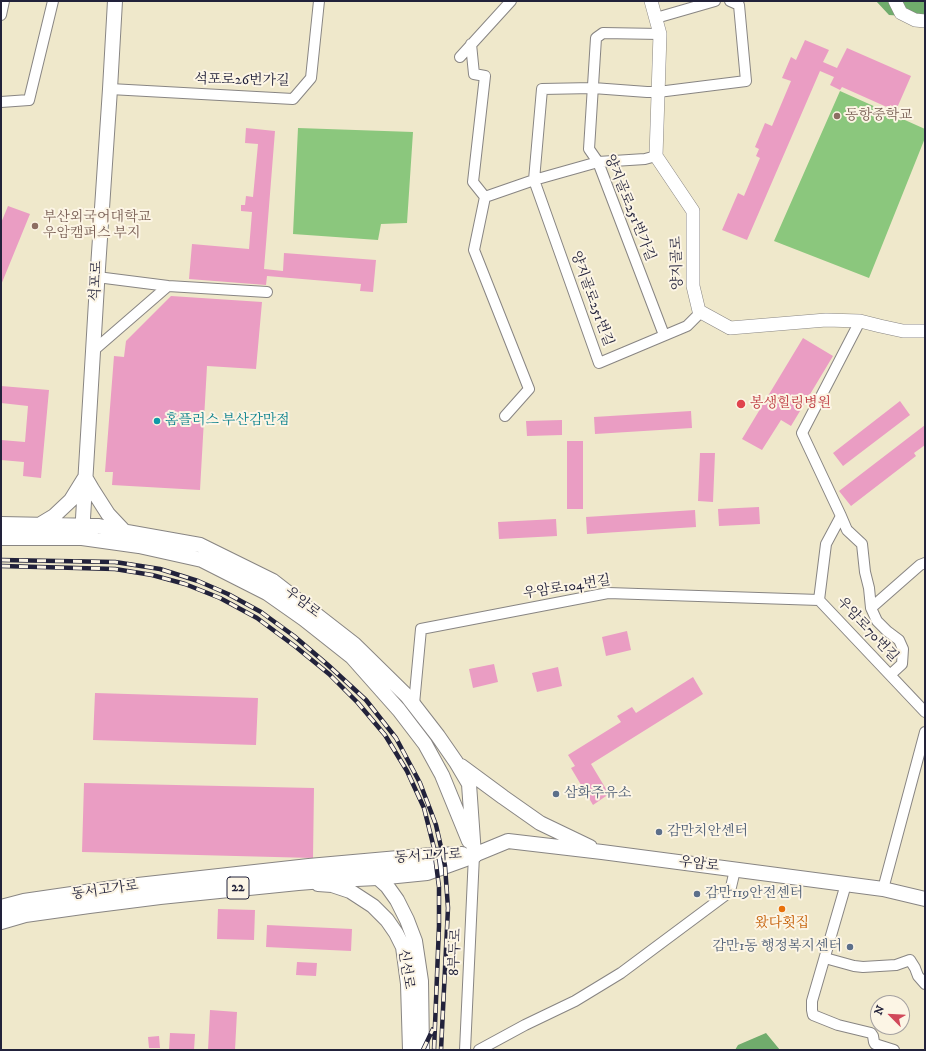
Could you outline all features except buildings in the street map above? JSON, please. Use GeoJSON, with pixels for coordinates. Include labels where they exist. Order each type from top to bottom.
{"type":"FeatureCollection","features":[{"type":"Feature","properties":{"kind":"main road","name":"석포로"},"geometry":{"type":"LineString","coordinates":[[82,532],[115,1]]}},
{"type":"Feature","properties":{"kind":"main road"},"geometry":{"type":"LineString","coordinates":[[39,525],[54,516],[70,500],[86,476]]}},
{"type":"Feature","properties":{"kind":"main road"},"geometry":{"type":"LineString","coordinates":[[86,476],[92,489],[108,514],[124,532]]}},
{"type":"Feature","properties":{"kind":"main road","name":"우암로"},"geometry":{"type":"LineString","coordinates":[[1,524],[39,525],[82,532],[202,560],[267,593],[304,619],[352,657],[399,710],[425,744],[442,775],[474,855]]}},
{"type":"Feature","properties":{"kind":"main road","name":"우암로"},"geometry":{"type":"LineString","coordinates":[[1,538],[82,532],[99,526],[200,546],[273,581],[354,644],[414,704],[456,762],[469,784],[474,855]]}},
{"type":"Feature","properties":{"kind":"main road"},"geometry":{"type":"LineString","coordinates":[[456,762],[540,823],[602,852]]}},
{"type":"Feature","properties":{"kind":"main road","name":"우암로"},"geometry":{"type":"LineString","coordinates":[[474,855],[508,841],[883,889],[925,899]]}},
{"type":"Feature","properties":{"kind":"main road","name":"동서고가로"},"geometry":{"type":"LineString","coordinates":[[1,908],[24,902],[120,888],[351,863],[432,856],[474,855]]}},
{"type":"Feature","properties":{"kind":"main road","name":"동서고가로"},"geometry":{"type":"LineString","coordinates":[[1,921],[25,914],[89,904],[298,882],[427,872],[474,855]]}},
{"type":"Feature","properties":{"kind":"main road","name":"신선로"},"geometry":{"type":"LineString","coordinates":[[351,863],[377,877],[387,886],[397,900],[415,941],[415,983],[410,1050]]}},
{"type":"Feature","properties":{"kind":"main road","name":"신선로"},"geometry":{"type":"LineString","coordinates":[[298,882],[332,885],[350,892],[373,906],[387,920],[403,947],[415,983],[422,1050]]}},
{"type":"Feature","properties":{"kind":"street"},"geometry":{"type":"LineString","coordinates":[[1,15],[4,1]]}},
{"type":"Feature","properties":{"kind":"street"},"geometry":{"type":"LineString","coordinates":[[1,102],[29,100],[53,1]]}},
{"type":"Feature","properties":{"kind":"street","name":"석포로26번가길"},"geometry":{"type":"LineString","coordinates":[[110,89],[293,99],[312,78],[319,1]]}},
{"type":"Feature","properties":{"kind":"street"},"geometry":{"type":"LineString","coordinates":[[460,57],[511,1]]}},
{"type":"Feature","properties":{"kind":"street"},"geometry":{"type":"LineString","coordinates":[[485,198],[534,180],[598,162],[645,159],[656,156],[660,34],[651,1]]}},
{"type":"Feature","properties":{"kind":"street"},"geometry":{"type":"LineString","coordinates":[[656,18],[715,1]]}},
{"type":"Feature","properties":{"kind":"street"},"geometry":{"type":"LineString","coordinates":[[593,88],[658,92],[746,81],[739,5],[730,1]]}},
{"type":"Feature","properties":{"kind":"street"},"geometry":{"type":"LineString","coordinates":[[895,1],[901,13],[915,20],[925,21]]}},
{"type":"Feature","properties":{"kind":"street","name":"양지골로251번가길"},"geometry":{"type":"LineString","coordinates":[[660,34],[603,33],[596,38],[589,149],[598,162],[664,336]]}},
{"type":"Feature","properties":{"kind":"street"},"geometry":{"type":"LineString","coordinates":[[471,44],[474,74],[485,76],[473,182],[485,198],[474,250],[529,389],[505,416]]}},
{"type":"Feature","properties":{"kind":"street","name":"양지골로251번길"},"geometry":{"type":"LineString","coordinates":[[593,88],[542,89],[534,180],[599,363],[687,326],[701,312]]}},
{"type":"Feature","properties":{"kind":"street","name":"양지골로"},"geometry":{"type":"LineString","coordinates":[[656,156],[693,211],[693,286],[699,311],[701,312]]}},
{"type":"Feature","properties":{"kind":"street"},"geometry":{"type":"LineString","coordinates":[[97,277],[168,286],[267,292]]}},
{"type":"Feature","properties":{"kind":"street"},"geometry":{"type":"LineString","coordinates":[[93,351],[168,286]]}},
{"type":"Feature","properties":{"kind":"street"},"geometry":{"type":"LineString","coordinates":[[701,312],[730,328],[826,320],[860,321],[903,331],[925,331]]}},
{"type":"Feature","properties":{"kind":"street"},"geometry":{"type":"LineString","coordinates":[[860,321],[802,433],[847,530],[862,544],[871,608]]}},
{"type":"Feature","properties":{"kind":"street","name":"우암로70번길"},"geometry":{"type":"LineString","coordinates":[[841,516],[826,544],[820,600],[925,712]]}},
{"type":"Feature","properties":{"kind":"street"},"geometry":{"type":"LineString","coordinates":[[871,608],[920,565],[925,563]]}},
{"type":"Feature","properties":{"kind":"street","name":"우암로104번길"},"geometry":{"type":"LineString","coordinates":[[414,704],[421,629],[608,593],[820,600]]}},
{"type":"Feature","properties":{"kind":"street","name":"우암로70번길"},"geometry":{"type":"LineString","coordinates":[[871,608],[877,621],[899,640],[903,649],[902,664],[890,675]]}},
{"type":"Feature","properties":{"kind":"street"},"geometry":{"type":"LineString","coordinates":[[883,889],[925,732]]}},
{"type":"Feature","properties":{"kind":"street","name":"8부두로"},"geometry":{"type":"LineString","coordinates":[[465,1050],[474,855]]}},
{"type":"Feature","properties":{"kind":"street"},"geometry":{"type":"LineString","coordinates":[[479,1050],[525,1025],[575,1001],[621,974],[727,894],[731,887],[735,870]]}},
{"type":"Feature","properties":{"kind":"street"},"geometry":{"type":"LineString","coordinates":[[846,884],[812,1001],[813,1015],[838,1025],[871,1033],[875,1044],[894,1050]]}},
{"type":"Feature","properties":{"kind":"street"},"geometry":{"type":"LineString","coordinates":[[825,958],[854,966],[896,965],[910,960],[918,976],[925,984]]}},
{"type":"Feature","properties":{"kind":"green space"},"geometry":{"type":"Polygon","coordinates":[[[876,1],[925,1],[925,15],[920,17],[889,15],[876,1]]]}},
{"type":"Feature","properties":{"kind":"green space"},"geometry":{"type":"Polygon","coordinates":[[[840,91],[925,129],[925,138],[869,278],[774,241],[840,91]]]}},
{"type":"Feature","properties":{"kind":"green space"},"geometry":{"type":"Polygon","coordinates":[[[298,128],[413,132],[407,223],[381,224],[378,240],[293,234],[298,128]]]}},
{"type":"Feature","properties":{"kind":"green space"},"geometry":{"type":"Polygon","coordinates":[[[766,1033],[780,1050],[735,1050],[738,1045],[766,1033]]]}},
{"type":"Feature","properties":{"kind":"railway"},"geometry":{"type":"LineString","coordinates":[[1,560],[115,562],[160,569],[198,581],[228,594],[261,612],[294,636],[366,700],[396,738],[420,783],[436,825],[443,856],[448,908],[441,1050]]}},
{"type":"Feature","properties":{"kind":"railway"},"geometry":{"type":"LineString","coordinates":[[1,566],[115,569],[152,575],[185,584],[220,598],[257,618],[329,674],[358,703],[385,735],[407,771],[424,808],[434,848],[439,887],[434,1050]]}},
{"type":"Feature","properties":{"kind":"railway"},"geometry":{"type":"LineString","coordinates":[[423,1050],[433,1029]]}},
{"type":"Feature","properties":{"kind":"place","name":"동항중학교"},"geometry":{"type":"Point","coordinates":[837,116]}},
{"type":"Feature","properties":{"kind":"place","name":"부산외국어대학교 우암캠퍼스 부지"},"geometry":{"type":"Point","coordinates":[35,226]}},
{"type":"Feature","properties":{"kind":"place","name":"봉생힐링병원"},"geometry":{"type":"Point","coordinates":[741,404]}},
{"type":"Feature","properties":{"kind":"place","name":"홈플러스 부산감만점"},"geometry":{"type":"Point","coordinates":[157,421]}},
{"type":"Feature","properties":{"kind":"place","name":"삼화주유소"},"geometry":{"type":"Point","coordinates":[556,794]}},
{"type":"Feature","properties":{"kind":"place","name":"감만치안센터"},"geometry":{"type":"Point","coordinates":[659,832]}},
{"type":"Feature","properties":{"kind":"place","name":"감만119안전센터"},"geometry":{"type":"Point","coordinates":[697,894]}},
{"type":"Feature","properties":{"kind":"place","name":"왔다횟집"},"geometry":{"type":"Point","coordinates":[782,909]}},
{"type":"Feature","properties":{"kind":"place","name":"감만1동 행정복지센터"},"geometry":{"type":"Point","coordinates":[850,947]}}]}
